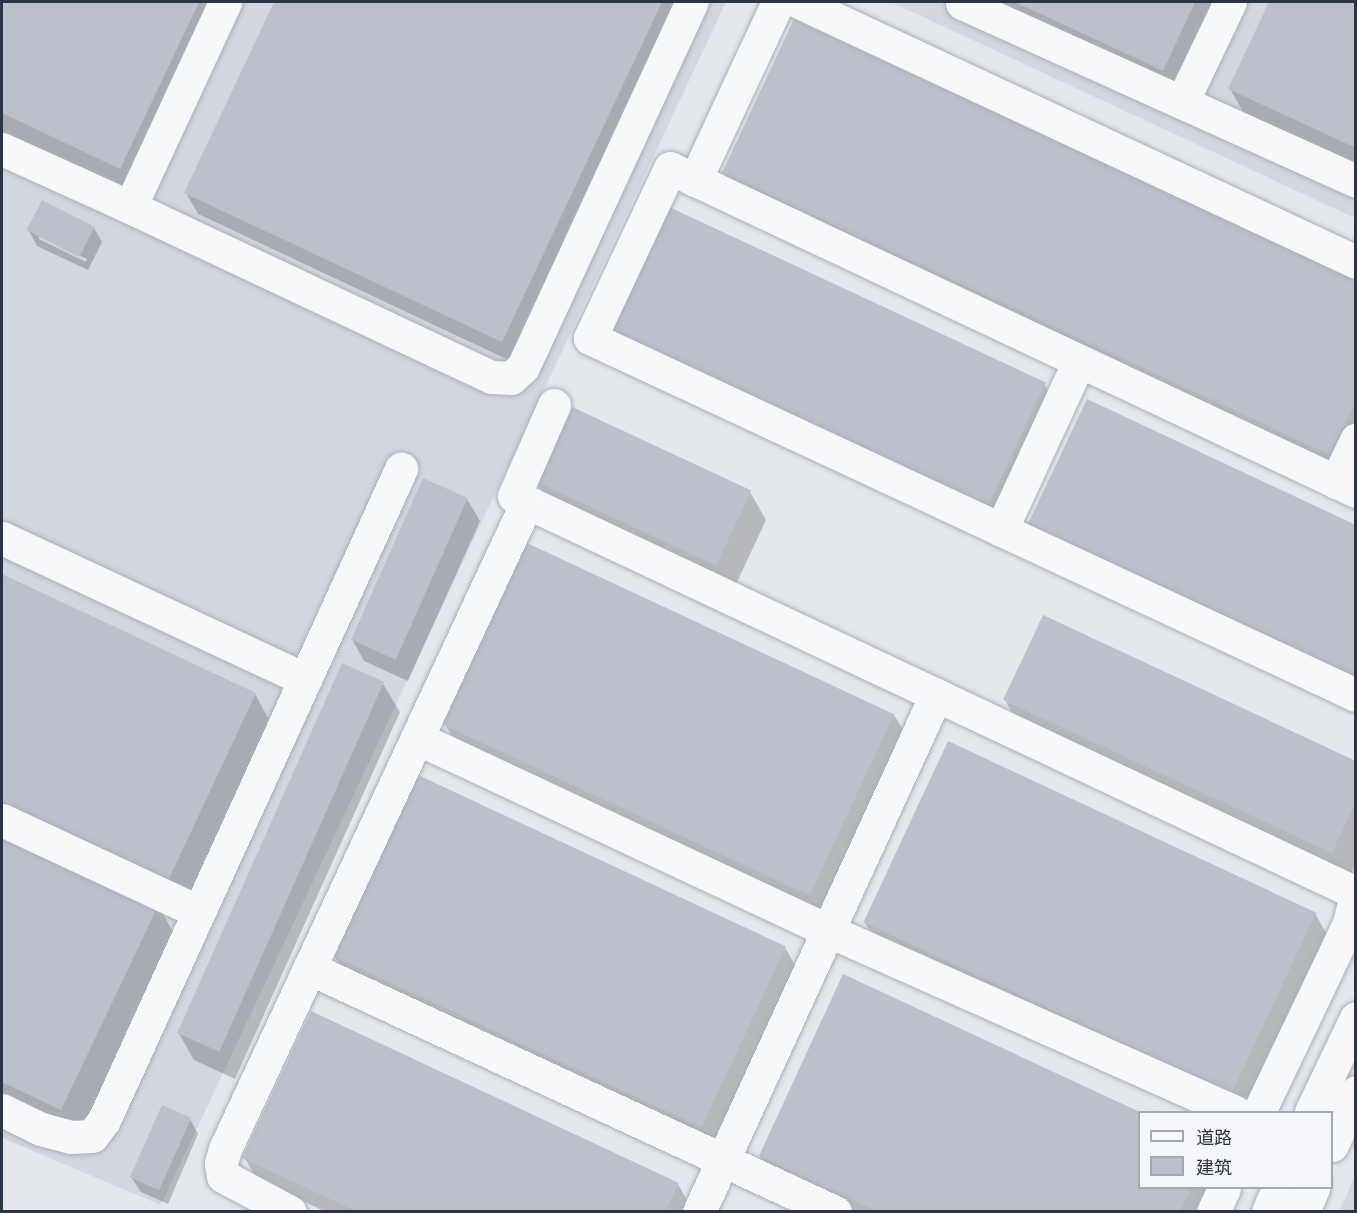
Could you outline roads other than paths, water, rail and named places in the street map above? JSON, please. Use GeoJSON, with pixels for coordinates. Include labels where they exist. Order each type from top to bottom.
{"type":"FeatureCollection","features":[{"type":"Feature","properties":{"kind":"street"},"geometry":{"type":"LineString","coordinates":[[130,207],[225,2]]}},
{"type":"Feature","properties":{"kind":"street"},"geometry":{"type":"LineString","coordinates":[[2,149],[492,377],[511,378],[522,367],[692,2]]}},
{"type":"Feature","properties":{"kind":"street"},"geometry":{"type":"LineString","coordinates":[[695,180],[778,2]]}},
{"type":"Feature","properties":{"kind":"street"},"geometry":{"type":"LineString","coordinates":[[799,2],[1356,262]]}},
{"type":"Feature","properties":{"kind":"street"},"geometry":{"type":"LineString","coordinates":[[1182,102],[1230,2]]}},
{"type":"Feature","properties":{"kind":"street"},"geometry":{"type":"LineString","coordinates":[[962,3],[1356,181]]}},
{"type":"Feature","properties":{"kind":"street"},"geometry":{"type":"LineString","coordinates":[[1356,440],[1346,486],[670,168],[590,338],[1356,695]]}},
{"type":"Feature","properties":{"kind":"street"},"geometry":{"type":"LineString","coordinates":[[1001,530],[1079,361]]}},
{"type":"Feature","properties":{"kind":"street"},"geometry":{"type":"LineString","coordinates":[[554,405],[514,496],[1352,891],[1354,902],[1348,923],[1260,1111]]}},
{"type":"Feature","properties":{"kind":"street"},"geometry":{"type":"LineString","coordinates":[[2,1110],[41,1129],[70,1137],[92,1136],[104,1120],[401,469]]}},
{"type":"Feature","properties":{"kind":"street"},"geometry":{"type":"LineString","coordinates":[[290,1212],[237,1186],[223,1176],[221,1163],[309,968],[527,502]]}},
{"type":"Feature","properties":{"kind":"street"},"geometry":{"type":"LineString","coordinates":[[2,538],[304,679]]}},
{"type":"Feature","properties":{"kind":"street"},"geometry":{"type":"LineString","coordinates":[[699,1212],[936,695]]}},
{"type":"Feature","properties":{"kind":"street"},"geometry":{"type":"LineString","coordinates":[[417,738],[829,931],[1232,1111]]}},
{"type":"Feature","properties":{"kind":"street"},"geometry":{"type":"LineString","coordinates":[[2,820],[199,912]]}},
{"type":"Feature","properties":{"kind":"street"},"geometry":{"type":"LineString","coordinates":[[309,968],[835,1212]]}},
{"type":"Feature","properties":{"kind":"street"},"geometry":{"type":"LineString","coordinates":[[1312,1111],[1356,1018]]}},
{"type":"Feature","properties":{"kind":"street"},"geometry":{"type":"LineString","coordinates":[[1333,1143],[1356,1092]]}},
{"type":"Feature","properties":{"kind":"street"},"geometry":{"type":"LineString","coordinates":[[1213,1212],[1224,1189]]}},
{"type":"Feature","properties":{"kind":"street"},"geometry":{"type":"LineString","coordinates":[[1268,1212],[1278,1189]]}},
{"type":"Feature","properties":{"kind":"street"},"geometry":{"type":"LineString","coordinates":[[1303,1212],[1313,1189]]}}]}
